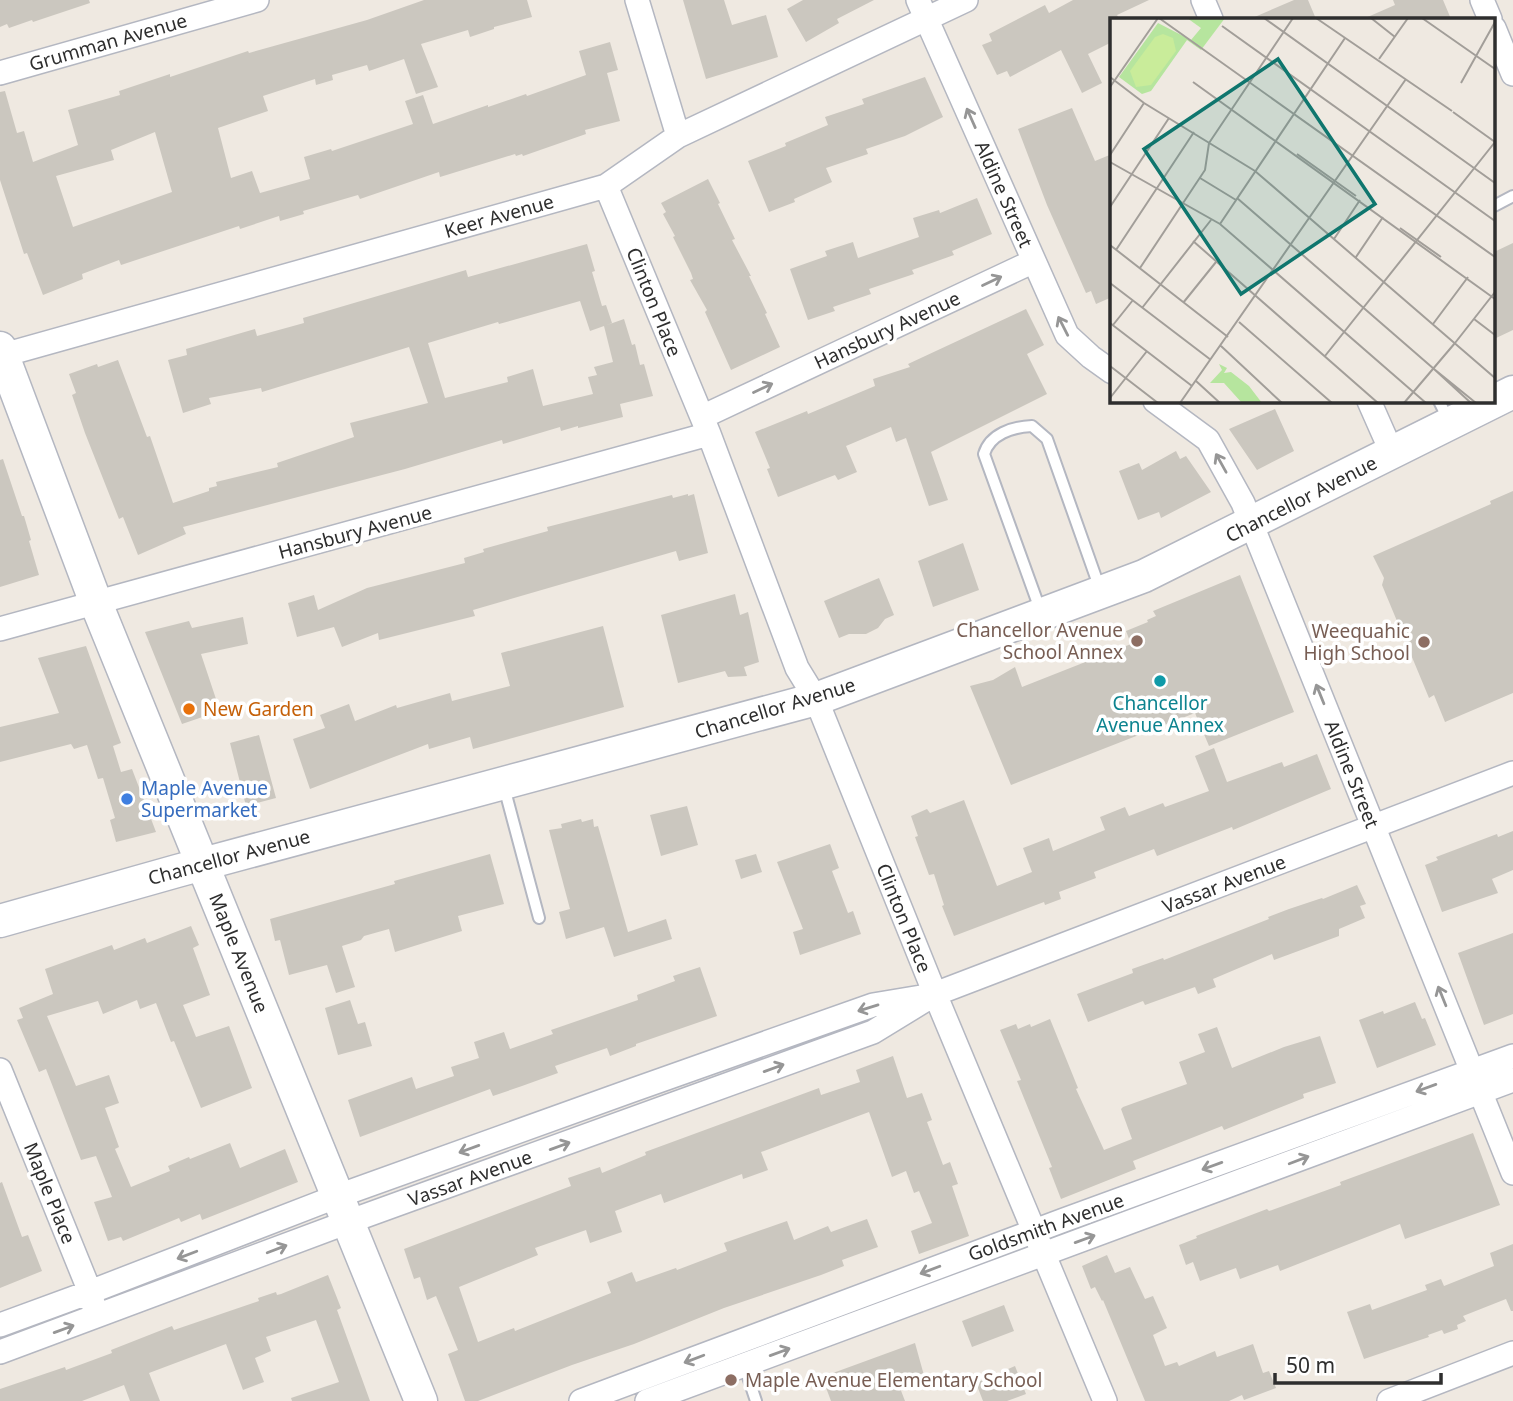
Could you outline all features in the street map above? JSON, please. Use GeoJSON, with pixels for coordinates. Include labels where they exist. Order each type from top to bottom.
{"type":"FeatureCollection","features":[{"type":"Feature","properties":{"kind":"main road","name":"Maple Avenue"},"geometry":{"type":"LineString","coordinates":[[1,353],[96,603],[421,1401]]}},
{"type":"Feature","properties":{"kind":"main road","name":"Chancellor Avenue"},"geometry":{"type":"LineString","coordinates":[[1496,397],[1513,392]]}},
{"type":"Feature","properties":{"kind":"main road","name":"Chancellor Avenue"},"geometry":{"type":"LineString","coordinates":[[0,921],[816,699],[1154,572],[1392,453],[1445,412],[1479,402]]}},
{"type":"Feature","properties":{"kind":"street","name":"Grumman Avenue"},"geometry":{"type":"LineString","coordinates":[[0,74],[257,0]]}},
{"type":"Feature","properties":{"kind":"street"},"geometry":{"type":"LineString","coordinates":[[637,0],[678,136]]}},
{"type":"Feature","properties":{"kind":"street","name":"Keer Avenue"},"geometry":{"type":"LineString","coordinates":[[1,353],[606,186],[678,136],[922,10],[966,0]]}},
{"type":"Feature","properties":{"kind":"street"},"geometry":{"type":"LineString","coordinates":[[1203,0],[1211,18]]}},
{"type":"Feature","properties":{"kind":"street"},"geometry":{"type":"LineString","coordinates":[[1482,0],[1490,18]]}},
{"type":"Feature","properties":{"kind":"street","name":"Aldine Street"},"geometry":{"type":"LineString","coordinates":[[922,10],[1067,335],[1110,371]]}},
{"type":"Feature","properties":{"kind":"street"},"geometry":{"type":"LineString","coordinates":[[1496,33],[1513,74]]}},
{"type":"Feature","properties":{"kind":"street","name":"Clinton Place"},"geometry":{"type":"LineString","coordinates":[[606,186],[706,426],[797,668],[816,699],[934,994],[1105,1401]]}},
{"type":"Feature","properties":{"kind":"street","name":"Hansbury Avenue"},"geometry":{"type":"LineString","coordinates":[[0,629],[706,426],[1034,261]]}},
{"type":"Feature","properties":{"kind":"street","name":"Aldine Street"},"geometry":{"type":"LineString","coordinates":[[1156,402],[1208,440],[1243,503],[1513,1173]]}},
{"type":"Feature","properties":{"kind":"street"},"geometry":{"type":"LineString","coordinates":[[1370,402],[1392,453]]}},
{"type":"Feature","properties":{"kind":"street","name":"Vassar Avenue"},"geometry":{"type":"LineString","coordinates":[[0,1352],[96,1317],[343,1209],[633,1090],[873,1005],[934,994],[1513,773]]}},
{"type":"Feature","properties":{"kind":"street","name":"Vassar Avenue"},"geometry":{"type":"LineString","coordinates":[[0,1325],[90,1292],[343,1209],[642,1116],[873,1032],[934,994]]}},
{"type":"Feature","properties":{"kind":"street","name":"Goldsmith Avenue"},"geometry":{"type":"LineString","coordinates":[[647,1401],[1268,1172],[1477,1081],[1513,1056]]}},
{"type":"Feature","properties":{"kind":"street","name":"Maple Place"},"geometry":{"type":"LineString","coordinates":[[0,1070],[90,1292],[96,1317]]}},
{"type":"Feature","properties":{"kind":"street","name":"Goldsmith Avenue"},"geometry":{"type":"LineString","coordinates":[[581,1401],[1259,1149],[1477,1081],[1513,1080]]}},
{"type":"Feature","properties":{"kind":"street"},"geometry":{"type":"LineString","coordinates":[[633,1090],[642,1116]]}},
{"type":"Feature","properties":{"kind":"street"},"geometry":{"type":"LineString","coordinates":[[1259,1149],[1268,1172]]}},
{"type":"Feature","properties":{"kind":"street"},"geometry":{"type":"LineString","coordinates":[[1389,1401],[1513,1353]]}},
{"type":"Feature","properties":{"kind":"lane"},"geometry":{"type":"LineString","coordinates":[[1496,204],[1513,196]]}},
{"type":"Feature","properties":{"kind":"lane"},"geometry":{"type":"LineString","coordinates":[[1042,615],[984,454],[991,439],[999,435],[1032,426],[1047,439],[1101,592]]}},
{"type":"Feature","properties":{"kind":"lane"},"geometry":{"type":"LineString","coordinates":[[503,785],[538,918]]}},
{"type":"Feature","properties":{"kind":"lane"},"geometry":{"type":"LineString","coordinates":[[736,1343],[756,1401]]}},
{"type":"Feature","properties":{"kind":"building"},"geometry":{"type":"Polygon","coordinates":[[[0,0],[89,0],[90,3],[9,28],[7,24],[0,27],[0,0]]]}},
{"type":"Feature","properties":{"kind":"building"},"geometry":{"type":"Polygon","coordinates":[[[424,0],[527,0],[532,17],[494,27],[470,37],[468,30],[421,44],[438,87],[416,94],[404,59],[369,71],[367,65],[332,75],[333,80],[316,85],[315,79],[263,96],[268,111],[218,128],[231,178],[252,171],[260,193],[310,179],[304,157],[331,149],[332,151],[413,124],[405,101],[423,95],[433,124],[586,75],[579,51],[610,42],[618,70],[607,73],[620,121],[585,130],[586,134],[523,156],[515,154],[440,177],[439,172],[360,199],[358,195],[303,211],[304,214],[280,221],[279,216],[240,229],[239,226],[121,265],[119,260],[82,274],[83,279],[43,295],[27,253],[24,254],[0,180],[0,92],[5,91],[17,133],[24,131],[33,162],[78,145],[68,110],[120,95],[119,91],[170,74],[170,77],[248,51],[249,53],[367,20],[424,0]],[[155,132],[111,150],[114,160],[56,176],[73,227],[172,192],[155,132]]]}},
{"type":"Feature","properties":{"kind":"building"},"geometry":{"type":"Polygon","coordinates":[[[683,0],[724,0],[732,25],[766,15],[778,57],[706,79],[683,0]]]}},
{"type":"Feature","properties":{"kind":"building"},"geometry":{"type":"Polygon","coordinates":[[[803,0],[874,0],[837,19],[839,23],[806,42],[787,9],[803,0]]]}},
{"type":"Feature","properties":{"kind":"building"},"geometry":{"type":"Polygon","coordinates":[[[1073,0],[1149,0],[1117,15],[1119,18],[1110,18],[1110,43],[1088,54],[1102,83],[1082,93],[1061,50],[1010,77],[1007,71],[997,75],[982,45],[992,41],[989,34],[1045,5],[1049,13],[1073,0]]]}},
{"type":"Feature","properties":{"kind":"building"},"geometry":{"type":"Polygon","coordinates":[[[1294,0],[1308,0],[1316,18],[1252,18],[1294,0]]]}},
{"type":"Feature","properties":{"kind":"building"},"geometry":{"type":"Polygon","coordinates":[[[1393,0],[1443,0],[1451,18],[1365,18],[1395,5],[1393,0]]]}},
{"type":"Feature","properties":{"kind":"building"},"geometry":{"type":"Polygon","coordinates":[[[925,77],[943,117],[905,136],[866,149],[868,154],[826,168],[832,182],[794,199],[795,202],[769,212],[748,161],[828,125],[825,117],[864,104],[862,99],[925,77]]]}},
{"type":"Feature","properties":{"kind":"building"},"geometry":{"type":"Polygon","coordinates":[[[1072,108],[1095,161],[1110,155],[1110,298],[1096,304],[1091,291],[1086,293],[1047,205],[1018,129],[1072,108]]]}},
{"type":"Feature","properties":{"kind":"building"},"geometry":{"type":"Polygon","coordinates":[[[708,179],[780,347],[731,370],[705,312],[707,310],[690,280],[693,279],[691,273],[663,214],[666,212],[661,203],[708,179]]]}},
{"type":"Feature","properties":{"kind":"building"},"geometry":{"type":"Polygon","coordinates":[[[977,198],[992,234],[952,251],[954,255],[912,270],[914,274],[869,289],[871,294],[833,307],[835,311],[808,320],[790,269],[827,256],[825,251],[853,242],[858,258],[919,237],[913,218],[939,210],[940,213],[977,198]]]}},
{"type":"Feature","properties":{"kind":"building"},"geometry":{"type":"Polygon","coordinates":[[[1513,243],[1513,330],[1496,338],[1496,251],[1513,243]]]}},
{"type":"Feature","properties":{"kind":"building"},"geometry":{"type":"Polygon","coordinates":[[[587,244],[602,306],[606,305],[612,323],[607,325],[624,319],[632,345],[635,344],[640,365],[644,364],[653,396],[620,404],[623,417],[561,431],[560,427],[503,444],[502,440],[405,469],[183,527],[186,534],[138,555],[123,517],[119,519],[85,433],[72,395],[76,393],[69,374],[118,360],[147,437],[150,436],[173,503],[209,491],[209,488],[217,486],[216,482],[278,467],[277,463],[354,437],[350,423],[428,403],[409,347],[262,392],[261,388],[209,398],[211,404],[183,413],[168,360],[187,355],[186,349],[255,329],[257,336],[304,323],[303,318],[466,270],[468,277],[587,244]],[[580,301],[428,343],[445,398],[508,382],[507,377],[533,369],[543,406],[593,394],[588,377],[597,375],[594,367],[613,362],[604,326],[590,331],[580,301]]]}},
{"type":"Feature","properties":{"kind":"building"},"geometry":{"type":"Polygon","coordinates":[[[1026,309],[1044,345],[1027,354],[1047,394],[931,452],[948,500],[929,506],[906,438],[896,442],[891,427],[846,446],[857,472],[838,480],[835,475],[778,497],[767,469],[770,468],[755,432],[807,411],[808,414],[875,386],[873,379],[910,367],[908,364],[1026,309]]]}},
{"type":"Feature","properties":{"kind":"building"},"geometry":{"type":"Polygon","coordinates":[[[1275,409],[1294,451],[1257,470],[1229,429],[1275,409]]]}},
{"type":"Feature","properties":{"kind":"building"},"geometry":{"type":"Polygon","coordinates":[[[1176,451],[1180,459],[1186,456],[1211,492],[1161,518],[1159,512],[1138,520],[1119,471],[1139,463],[1142,470],[1176,451]]]}},
{"type":"Feature","properties":{"kind":"building"},"geometry":{"type":"Polygon","coordinates":[[[3,459],[24,516],[39,575],[0,587],[0,460],[3,459]]]}},
{"type":"Feature","properties":{"kind":"building"},"geometry":{"type":"Polygon","coordinates":[[[1513,491],[1513,693],[1445,722],[1434,695],[1429,698],[1382,585],[1384,578],[1373,556],[1491,504],[1490,501],[1513,491]]]}},
{"type":"Feature","properties":{"kind":"building"},"geometry":{"type":"Polygon","coordinates":[[[694,494],[708,553],[679,561],[676,551],[473,610],[475,616],[379,640],[378,633],[342,647],[334,627],[297,637],[288,603],[314,595],[318,610],[367,588],[465,563],[464,558],[484,552],[483,549],[548,531],[547,527],[672,495],[673,498],[694,494]]]}},
{"type":"Feature","properties":{"kind":"building"},"geometry":{"type":"Polygon","coordinates":[[[963,543],[979,590],[933,607],[918,561],[963,543]]]}},
{"type":"Feature","properties":{"kind":"building","name":"Chancellor Avenue Annex"},"geometry":{"type":"Polygon","coordinates":[[[1240,575],[1294,712],[1209,746],[1195,713],[1011,785],[970,686],[993,680],[1015,667],[1022,687],[1131,644],[1126,631],[1148,622],[1147,620],[1156,616],[1153,611],[1240,575]]]}},
{"type":"Feature","properties":{"kind":"building"},"geometry":{"type":"Polygon","coordinates":[[[879,578],[894,615],[866,634],[849,634],[839,638],[824,601],[879,578]]]}},
{"type":"Feature","properties":{"kind":"building"},"geometry":{"type":"Polygon","coordinates":[[[735,594],[740,615],[748,612],[759,662],[744,667],[747,676],[728,677],[725,671],[678,683],[661,615],[735,594]]]}},
{"type":"Feature","properties":{"kind":"building"},"geometry":{"type":"Polygon","coordinates":[[[243,617],[248,644],[201,654],[220,711],[182,724],[145,632],[189,621],[192,628],[243,617]]]}},
{"type":"Feature","properties":{"kind":"building"},"geometry":{"type":"Polygon","coordinates":[[[603,626],[624,707],[473,749],[470,737],[429,749],[428,744],[310,789],[293,739],[325,728],[320,715],[349,704],[355,721],[396,705],[397,708],[450,693],[452,701],[510,686],[501,653],[603,626]]]}},
{"type":"Feature","properties":{"kind":"building"},"geometry":{"type":"Polygon","coordinates":[[[86,646],[121,743],[113,746],[121,772],[132,769],[156,832],[116,842],[110,820],[115,818],[103,778],[98,779],[87,745],[74,749],[71,744],[0,762],[0,727],[59,713],[38,658],[86,646]]]}},
{"type":"Feature","properties":{"kind":"building"},"geometry":{"type":"Polygon","coordinates":[[[259,735],[276,798],[246,806],[230,743],[259,735]]]}},
{"type":"Feature","properties":{"kind":"building"},"geometry":{"type":"Polygon","coordinates":[[[1214,748],[1227,782],[1282,762],[1284,767],[1317,754],[1331,789],[1233,830],[1232,827],[1157,856],[1154,849],[1094,872],[1096,878],[1059,892],[1061,899],[1045,905],[1044,902],[954,936],[942,906],[944,905],[934,874],[929,875],[915,837],[918,836],[911,816],[927,809],[930,813],[964,800],[997,886],[1032,872],[1023,848],[1049,838],[1053,851],[1105,830],[1100,817],[1125,807],[1129,816],[1163,803],[1165,807],[1209,791],[1195,756],[1214,748]]]}},
{"type":"Feature","properties":{"kind":"building"},"geometry":{"type":"Polygon","coordinates":[[[687,806],[698,845],[661,856],[650,815],[687,806]]]}},
{"type":"Feature","properties":{"kind":"building"},"geometry":{"type":"Polygon","coordinates":[[[581,819],[582,822],[593,819],[594,827],[598,826],[628,932],[666,919],[672,939],[614,957],[604,927],[566,939],[559,912],[570,909],[549,830],[562,828],[561,824],[581,819]]]}},
{"type":"Feature","properties":{"kind":"building"},"geometry":{"type":"Polygon","coordinates":[[[1513,831],[1513,870],[1492,879],[1498,893],[1442,912],[1425,865],[1438,860],[1436,857],[1497,834],[1498,837],[1513,831]]]}},
{"type":"Feature","properties":{"kind":"building"},"geometry":{"type":"Polygon","coordinates":[[[830,844],[839,868],[832,871],[848,913],[853,911],[861,934],[800,955],[793,932],[803,929],[777,862],[830,844]]]}},
{"type":"Feature","properties":{"kind":"building"},"geometry":{"type":"Polygon","coordinates":[[[490,854],[504,904],[458,916],[462,931],[395,952],[389,929],[342,946],[355,987],[336,993],[327,965],[289,975],[280,940],[275,941],[270,919],[490,854]]]}},
{"type":"Feature","properties":{"kind":"building"},"geometry":{"type":"Polygon","coordinates":[[[756,854],[762,872],[741,879],[735,860],[756,854]]]}},
{"type":"Feature","properties":{"kind":"building"},"geometry":{"type":"Polygon","coordinates":[[[1357,885],[1366,904],[1360,906],[1365,918],[1339,929],[1339,936],[1274,960],[1272,954],[1213,979],[1216,987],[1198,994],[1195,987],[1145,1005],[1143,1001],[1088,1022],[1077,994],[1133,973],[1132,969],[1163,958],[1164,960],[1269,919],[1268,917],[1357,885]]]}},
{"type":"Feature","properties":{"kind":"building"},"geometry":{"type":"Polygon","coordinates":[[[191,926],[199,945],[193,948],[210,995],[183,1005],[196,1037],[229,1026],[252,1088],[201,1108],[156,1003],[140,1009],[137,1000],[103,1014],[98,1001],[47,1016],[76,1086],[109,1075],[119,1103],[105,1108],[119,1147],[115,1149],[131,1187],[170,1171],[168,1166],[230,1143],[240,1168],[285,1149],[298,1182],[202,1220],[200,1214],[181,1222],[179,1218],[123,1241],[121,1237],[108,1241],[94,1202],[112,1197],[96,1156],[81,1160],[46,1069],[39,1072],[17,1020],[23,1018],[19,1008],[53,994],[45,969],[112,945],[114,950],[145,938],[147,943],[191,926]]]}},
{"type":"Feature","properties":{"kind":"building"},"geometry":{"type":"Polygon","coordinates":[[[1513,933],[1513,1014],[1484,1025],[1458,953],[1513,933]]]}},
{"type":"Feature","properties":{"kind":"building"},"geometry":{"type":"Polygon","coordinates":[[[700,967],[717,1016],[636,1044],[610,1056],[607,1048],[555,1066],[558,1073],[522,1086],[493,1096],[490,1089],[360,1137],[348,1100],[412,1077],[416,1089],[454,1076],[451,1067],[479,1058],[474,1042],[504,1032],[510,1049],[553,1034],[551,1030],[638,1000],[637,995],[675,981],[673,976],[700,967]]]}},
{"type":"Feature","properties":{"kind":"building"},"geometry":{"type":"Polygon","coordinates":[[[350,1000],[358,1024],[365,1022],[372,1046],[338,1055],[325,1008],[350,1000]]]}},
{"type":"Feature","properties":{"kind":"building"},"geometry":{"type":"Polygon","coordinates":[[[1415,1002],[1436,1045],[1377,1068],[1359,1020],[1415,1002]]]}},
{"type":"Feature","properties":{"kind":"building"},"geometry":{"type":"Polygon","coordinates":[[[1050,1019],[1078,1088],[1076,1089],[1104,1150],[1132,1139],[1121,1109],[1123,1107],[1187,1084],[1179,1062],[1205,1052],[1198,1034],[1217,1027],[1232,1068],[1320,1036],[1336,1083],[1303,1094],[1304,1098],[1224,1130],[1222,1126],[1133,1161],[1136,1169],[1061,1199],[1049,1168],[1052,1167],[1017,1081],[1021,1080],[1000,1030],[1016,1024],[1018,1029],[1030,1024],[1031,1027],[1050,1019]]]}},
{"type":"Feature","properties":{"kind":"building"},"geometry":{"type":"Polygon","coordinates":[[[893,1056],[907,1098],[922,1093],[932,1120],[927,1122],[943,1165],[950,1162],[958,1184],[952,1186],[969,1236],[919,1254],[911,1231],[932,1223],[919,1191],[914,1193],[906,1171],[892,1177],[869,1112],[761,1152],[768,1170],[743,1179],[742,1174],[664,1203],[661,1194],[615,1211],[622,1232],[590,1243],[586,1230],[535,1248],[538,1255],[459,1287],[478,1342],[514,1328],[515,1331],[611,1293],[607,1282],[632,1272],[636,1282],[676,1268],[677,1270],[727,1251],[724,1243],[787,1221],[794,1240],[828,1226],[831,1232],[867,1219],[878,1247],[842,1260],[844,1266],[821,1275],[724,1308],[478,1401],[465,1401],[448,1354],[458,1350],[436,1296],[427,1300],[420,1277],[414,1279],[404,1249],[571,1186],[568,1178],[600,1167],[602,1173],[646,1155],[645,1152],[819,1088],[821,1095],[860,1082],[856,1070],[893,1056]]]}},
{"type":"Feature","properties":{"kind":"building"},"geometry":{"type":"Polygon","coordinates":[[[1473,1133],[1500,1205],[1405,1239],[1400,1224],[1280,1271],[1278,1265],[1240,1279],[1236,1268],[1200,1281],[1193,1262],[1186,1265],[1179,1245],[1197,1238],[1196,1236],[1341,1185],[1340,1182],[1473,1133]]]}},
{"type":"Feature","properties":{"kind":"building"},"geometry":{"type":"Polygon","coordinates":[[[2,1182],[22,1237],[28,1235],[42,1271],[0,1288],[0,1183],[2,1182]]]}},
{"type":"Feature","properties":{"kind":"building"},"geometry":{"type":"Polygon","coordinates":[[[1513,1244],[1513,1311],[1506,1299],[1463,1316],[1466,1321],[1457,1325],[1458,1329],[1444,1334],[1442,1330],[1364,1359],[1347,1312],[1370,1304],[1372,1310],[1427,1290],[1425,1285],[1441,1279],[1444,1286],[1494,1266],[1490,1253],[1513,1244]]]}},
{"type":"Feature","properties":{"kind":"building"},"geometry":{"type":"Polygon","coordinates":[[[1107,1255],[1115,1273],[1130,1267],[1145,1299],[1153,1296],[1167,1328],[1153,1335],[1165,1366],[1177,1362],[1179,1366],[1215,1351],[1217,1357],[1253,1344],[1263,1373],[1269,1371],[1276,1388],[1244,1400],[1242,1395],[1229,1401],[1145,1401],[1103,1300],[1095,1287],[1091,1289],[1082,1266],[1107,1255]]]}},
{"type":"Feature","properties":{"kind":"building"},"geometry":{"type":"Polygon","coordinates":[[[328,1275],[341,1308],[337,1310],[370,1401],[292,1401],[291,1398],[339,1382],[316,1320],[266,1337],[271,1351],[255,1358],[264,1382],[243,1390],[226,1344],[149,1373],[160,1401],[130,1401],[124,1385],[82,1401],[0,1401],[0,1389],[65,1367],[66,1370],[172,1326],[174,1330],[328,1275]]]}},
{"type":"Feature","properties":{"kind":"building"},"geometry":{"type":"Polygon","coordinates":[[[1004,1305],[1014,1331],[972,1347],[962,1321],[1004,1305]]]}},
{"type":"Feature","properties":{"kind":"building"},"geometry":{"type":"Polygon","coordinates":[[[915,1343],[925,1379],[900,1388],[905,1401],[831,1401],[822,1377],[915,1343]]]}},
{"type":"Feature","properties":{"kind":"building"},"geometry":{"type":"Polygon","coordinates":[[[1015,1366],[1026,1394],[1007,1401],[983,1401],[976,1383],[1015,1366]]]}},
{"type":"Feature","properties":{"kind":"place","name":"Chancellor Avenue School Annex"},"geometry":{"type":"Point","coordinates":[1137,641]}},
{"type":"Feature","properties":{"kind":"place","name":"Weequahic High School"},"geometry":{"type":"Point","coordinates":[1424,642]}},
{"type":"Feature","properties":{"kind":"place","name":"Chancellor Avenue Annex"},"geometry":{"type":"Point","coordinates":[1160,681]}},
{"type":"Feature","properties":{"kind":"place","name":"New Garden"},"geometry":{"type":"Point","coordinates":[189,709]}},
{"type":"Feature","properties":{"kind":"place","name":"Maple Avenue Supermarket"},"geometry":{"type":"Point","coordinates":[127,799]}},
{"type":"Feature","properties":{"kind":"place","name":"Maple Avenue Elementary School"},"geometry":{"type":"Point","coordinates":[731,1380]}}]}
